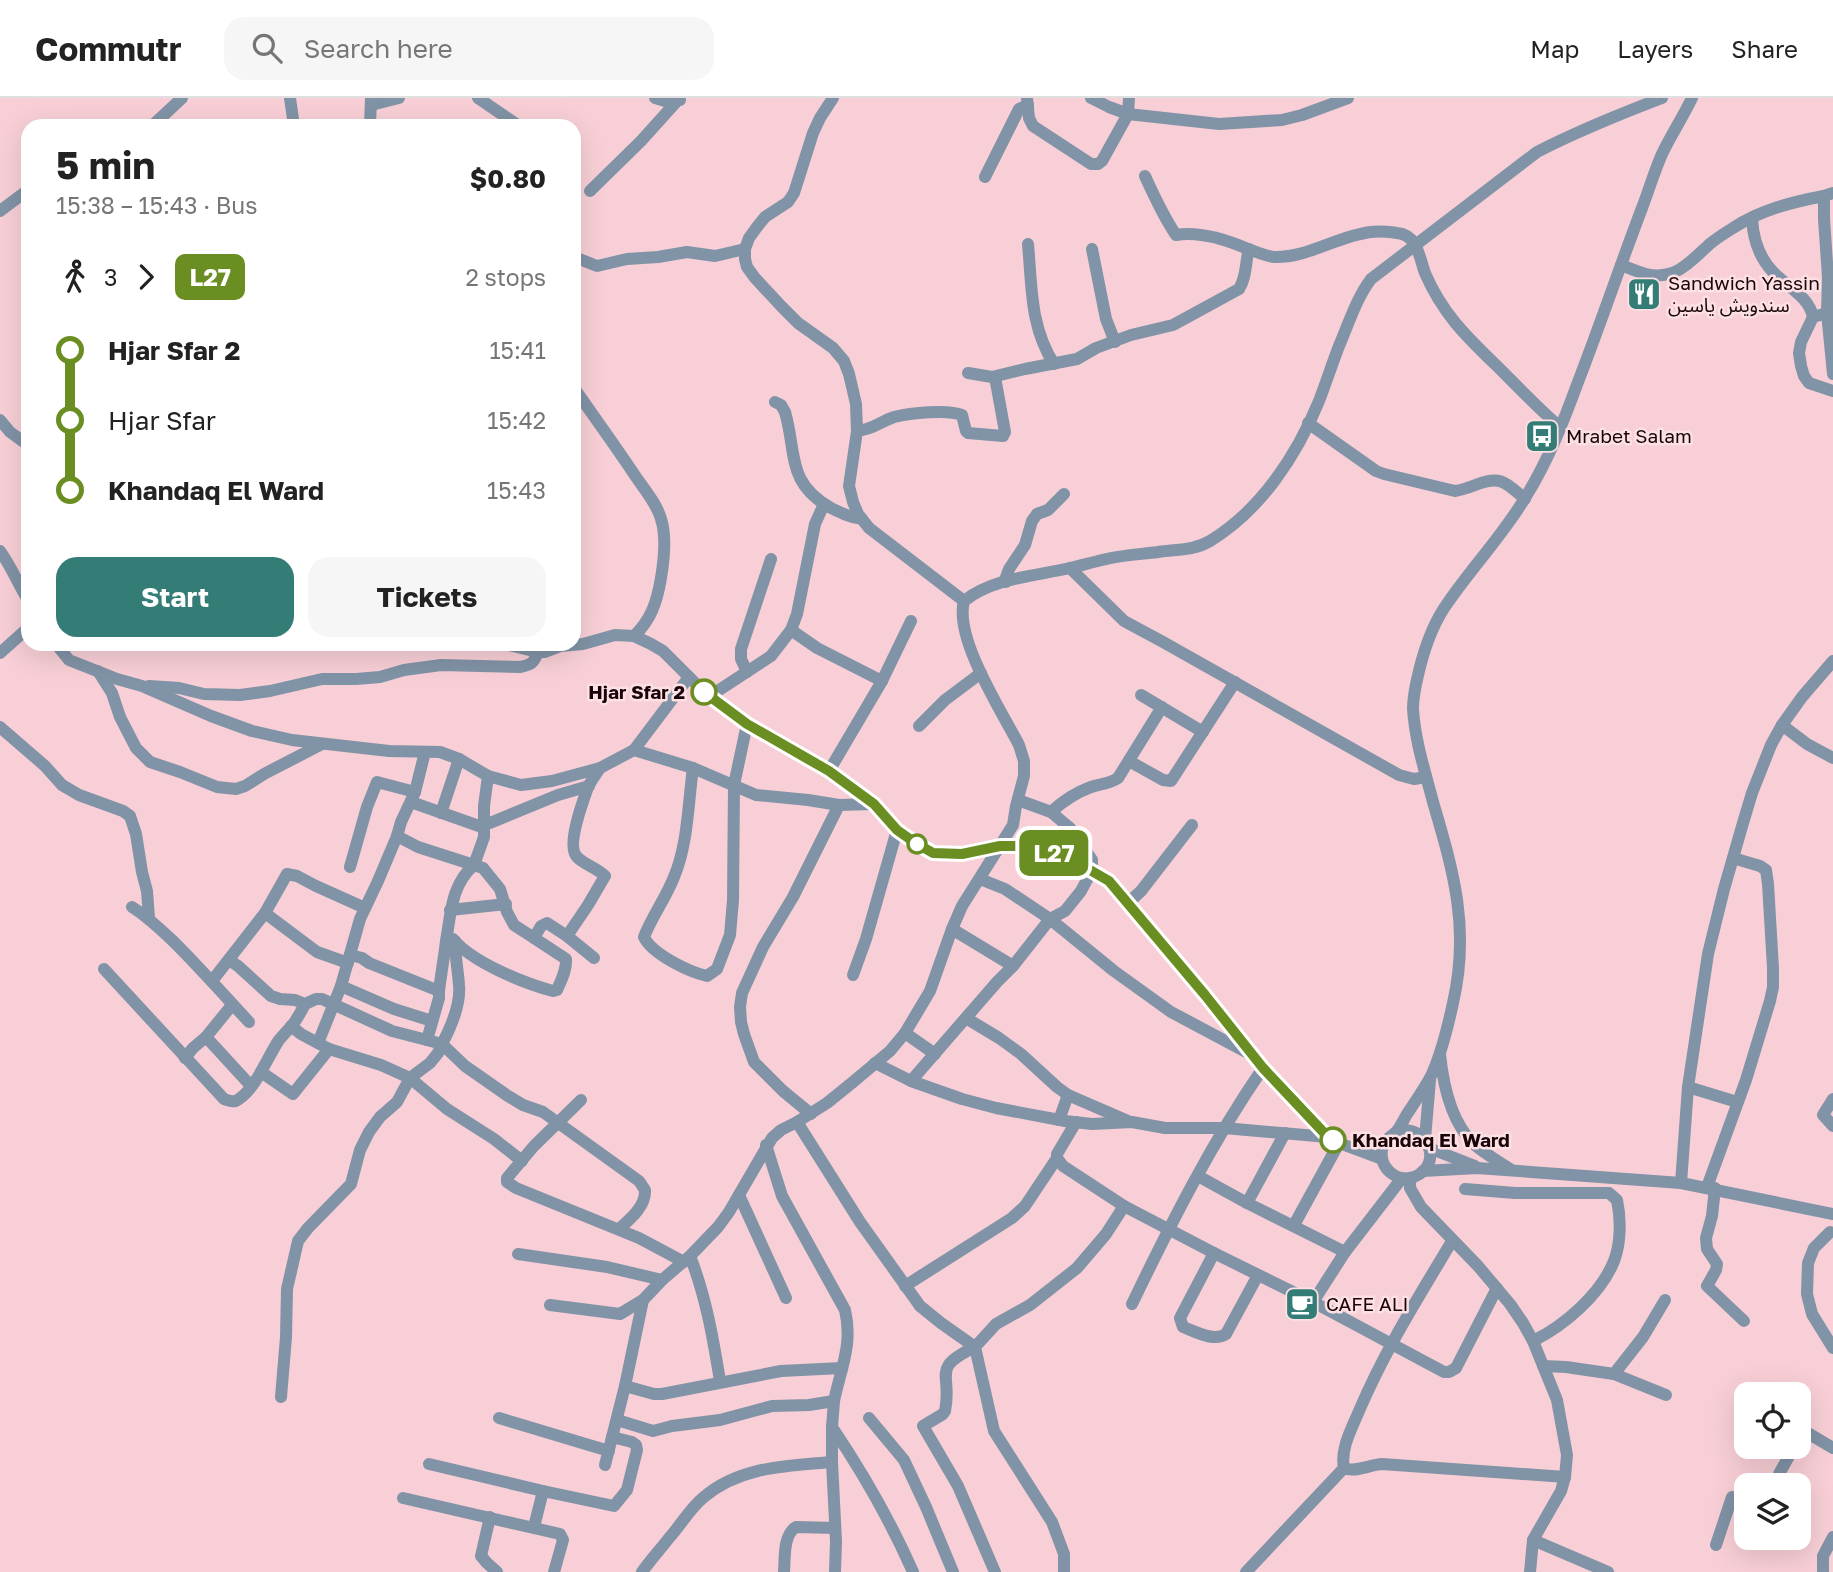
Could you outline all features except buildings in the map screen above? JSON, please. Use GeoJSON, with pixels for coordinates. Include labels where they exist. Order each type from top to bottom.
{"type":"FeatureCollection","features":[{"type":"Feature","properties":{"kind":"street"},"geometry":{"type":"LineString","coordinates":[[160,119],[182,98]]}},
{"type":"Feature","properties":{"kind":"street"},"geometry":{"type":"LineString","coordinates":[[370,119],[371,101],[399,98]]}},
{"type":"Feature","properties":{"kind":"street"},"geometry":{"type":"LineString","coordinates":[[478,98],[509,119]]}},
{"type":"Feature","properties":{"kind":"street"},"geometry":{"type":"LineString","coordinates":[[655,98],[665,101],[681,99]]}},
{"type":"Feature","properties":{"kind":"street"},"geometry":{"type":"LineString","coordinates":[[833,98],[813,133],[794,193],[788,202],[765,217],[748,238],[745,249],[747,267],[798,323],[823,339],[844,361],[856,404],[857,431],[849,486],[853,502],[862,519],[869,528],[964,601]]}},
{"type":"Feature","properties":{"kind":"street"},"geometry":{"type":"LineString","coordinates":[[1091,98],[1128,114],[1219,124],[1282,120],[1348,98]]}},
{"type":"Feature","properties":{"kind":"street"},"geometry":{"type":"LineString","coordinates":[[1028,101],[1032,126],[1091,164],[1098,164],[1128,114],[1129,98]]}},
{"type":"Feature","properties":{"kind":"street"},"geometry":{"type":"LineString","coordinates":[[550,1305],[620,1314],[643,1300],[718,1227],[766,1145],[781,1130],[811,1114],[853,1082],[890,1051],[905,1033],[930,990],[962,906],[1013,825],[1024,776],[1024,761],[1019,745],[970,651],[961,610],[964,601],[979,591],[1006,582],[1112,558],[1185,550],[1211,541],[1245,513],[1290,459],[1319,401],[1357,303],[1365,287],[1378,272],[1447,223],[1537,152],[1662,98]]}},
{"type":"Feature","properties":{"kind":"street"},"geometry":{"type":"LineString","coordinates":[[1423,1171],[1430,1157],[1427,1144],[1431,1076],[1458,980],[1461,931],[1452,874],[1420,758],[1413,705],[1423,656],[1432,630],[1447,603],[1498,538],[1545,464],[1561,428],[1662,155],[1692,98]]}},
{"type":"Feature","properties":{"kind":"street"},"geometry":{"type":"LineString","coordinates":[[590,191],[681,99]]}},
{"type":"Feature","properties":{"kind":"street"},"geometry":{"type":"LineString","coordinates":[[294,119],[295,100]]}},
{"type":"Feature","properties":{"kind":"street"},"geometry":{"type":"LineString","coordinates":[[985,177],[1019,109],[1028,101]]}},
{"type":"Feature","properties":{"kind":"street"},"geometry":{"type":"LineString","coordinates":[[1145,176],[1167,223],[1176,235],[1192,233],[1210,237],[1272,257],[1299,255],[1372,232],[1410,236],[1440,302],[1456,324],[1561,428]]}},
{"type":"Feature","properties":{"kind":"street"},"geometry":{"type":"LineString","coordinates":[[0,211],[21,195]]}},
{"type":"Feature","properties":{"kind":"street"},"geometry":{"type":"LineString","coordinates":[[1621,265],[1646,274],[1659,276],[1673,273],[1687,266],[1735,226],[1794,201],[1828,195],[1824,219],[1833,376],[1820,387]]}},
{"type":"Feature","properties":{"kind":"street"},"geometry":{"type":"LineString","coordinates":[[1752,218],[1752,233],[1757,248],[1772,271],[1805,299],[1812,309],[1814,317],[1801,342],[1799,353],[1804,376],[1809,383],[1833,391]]}},
{"type":"Feature","properties":{"kind":"street"},"geometry":{"type":"LineString","coordinates":[[1028,244],[1032,309],[1040,335],[1054,364]]}},
{"type":"Feature","properties":{"kind":"street"},"geometry":{"type":"LineString","coordinates":[[581,260],[597,266],[627,259],[687,252],[715,256],[745,249]]}},
{"type":"Feature","properties":{"kind":"street"},"geometry":{"type":"LineString","coordinates":[[1092,249],[1106,319],[1115,342]]}},
{"type":"Feature","properties":{"kind":"street"},"geometry":{"type":"LineString","coordinates":[[968,373],[995,377],[1077,359],[1096,348],[1131,335],[1173,324],[1239,289],[1245,274],[1249,249]]}},
{"type":"Feature","properties":{"kind":"street"},"geometry":{"type":"LineString","coordinates":[[1814,317],[1830,313]]}},
{"type":"Feature","properties":{"kind":"street"},"geometry":{"type":"LineString","coordinates":[[857,431],[901,416],[949,412],[962,415],[968,433],[1003,436],[995,377]]}},
{"type":"Feature","properties":{"kind":"street"},"geometry":{"type":"LineString","coordinates":[[581,398],[661,516],[662,573],[656,602],[647,621],[634,636]]}},
{"type":"Feature","properties":{"kind":"street"},"geometry":{"type":"LineString","coordinates":[[775,402],[781,405],[785,412],[797,472],[807,489],[824,504],[862,519]]}},
{"type":"Feature","properties":{"kind":"street"},"geometry":{"type":"LineString","coordinates":[[0,420],[21,440]]}},
{"type":"Feature","properties":{"kind":"street"},"geometry":{"type":"LineString","coordinates":[[1308,423],[1384,474],[1455,491],[1493,479],[1499,480],[1525,499]]}},
{"type":"Feature","properties":{"kind":"street"},"geometry":{"type":"LineString","coordinates":[[1006,582],[1009,569],[1025,545],[1032,521],[1037,514],[1048,510],[1064,494]]}},
{"type":"Feature","properties":{"kind":"street"},"geometry":{"type":"LineString","coordinates":[[710,696],[771,656],[791,631],[797,614],[815,524],[824,504]]}},
{"type":"Feature","properties":{"kind":"street"},"geometry":{"type":"LineString","coordinates":[[0,551],[21,589]]}},
{"type":"Feature","properties":{"kind":"street"},"geometry":{"type":"LineString","coordinates":[[747,672],[741,659],[741,649],[772,559]]}},
{"type":"Feature","properties":{"kind":"street"},"geometry":{"type":"LineString","coordinates":[[1070,568],[1124,621],[1399,775],[1413,779],[1426,776]]}},
{"type":"Feature","properties":{"kind":"street"},"geometry":{"type":"LineString","coordinates":[[829,771],[882,681],[911,621]]}},
{"type":"Feature","properties":{"kind":"street"},"geometry":{"type":"LineString","coordinates":[[791,631],[817,648],[882,681]]}},
{"type":"Feature","properties":{"kind":"street"},"geometry":{"type":"LineString","coordinates":[[0,653],[21,634]]}},
{"type":"Feature","properties":{"kind":"street"},"geometry":{"type":"LineString","coordinates":[[581,644],[615,635],[634,636],[663,651],[710,696],[747,724],[829,771],[874,804],[897,830],[933,853],[962,854],[1000,846],[1034,846],[1071,859],[1109,881],[1263,1068],[1334,1140]]}},
{"type":"Feature","properties":{"kind":"street"},"geometry":{"type":"LineString","coordinates":[[62,651],[69,660],[142,686],[252,731],[322,744],[388,751],[440,752],[459,759],[488,776],[521,785],[569,778],[600,768],[634,750],[689,677]]}},
{"type":"Feature","properties":{"kind":"street"},"geometry":{"type":"LineString","coordinates":[[534,651],[548,651]]}},
{"type":"Feature","properties":{"kind":"street"},"geometry":{"type":"LineString","coordinates":[[142,686],[179,688],[204,694],[240,695],[322,679],[356,679],[441,665],[529,666],[535,662],[538,652]]}},
{"type":"Feature","properties":{"kind":"street"},"geometry":{"type":"LineString","coordinates":[[1681,1182],[1688,1087],[1709,954],[1733,858],[1752,793],[1771,745],[1810,687],[1833,661]]}},
{"type":"Feature","properties":{"kind":"street"},"geometry":{"type":"LineString","coordinates":[[98,670],[112,693],[120,717],[136,748],[150,762],[217,787],[236,789],[245,786],[322,744]]}},
{"type":"Feature","properties":{"kind":"street"},"geometry":{"type":"LineString","coordinates":[[919,726],[945,700],[981,673]]}},
{"type":"Feature","properties":{"kind":"street"},"geometry":{"type":"LineString","coordinates":[[1129,761],[1163,780],[1171,781],[1235,682]]}},
{"type":"Feature","properties":{"kind":"street"},"geometry":{"type":"LineString","coordinates":[[1142,695],[1203,732]]}},
{"type":"Feature","properties":{"kind":"street"},"geometry":{"type":"LineString","coordinates":[[1051,812],[1082,791],[1115,781],[1162,707]]}},
{"type":"Feature","properties":{"kind":"street"},"geometry":{"type":"LineString","coordinates":[[694,768],[680,860],[644,937],[647,943],[670,960],[707,976],[717,969],[730,935],[734,785],[747,724]]}},
{"type":"Feature","properties":{"kind":"street"},"geometry":{"type":"LineString","coordinates":[[1782,725],[1807,744],[1833,758]]}},
{"type":"Feature","properties":{"kind":"street"},"geometry":{"type":"LineString","coordinates":[[0,727],[45,766],[62,785],[130,816],[147,891],[149,919]]}},
{"type":"Feature","properties":{"kind":"street"},"geometry":{"type":"LineString","coordinates":[[634,750],[694,768],[756,795],[839,805],[874,804]]}},
{"type":"Feature","properties":{"kind":"street"},"geometry":{"type":"LineString","coordinates":[[261,1072],[293,1094],[324,1046],[360,919],[413,797],[425,752]]}},
{"type":"Feature","properties":{"kind":"street"},"geometry":{"type":"LineString","coordinates":[[441,813],[459,759]]}},
{"type":"Feature","properties":{"kind":"street"},"geometry":{"type":"LineString","coordinates":[[567,936],[605,876],[578,858],[573,850],[573,837],[589,786],[600,768]]}},
{"type":"Feature","properties":{"kind":"street"},"geometry":{"type":"LineString","coordinates":[[281,1397],[287,1289],[298,1241],[351,1184],[360,1150],[369,1132],[380,1117],[397,1102],[410,1078],[430,1063],[438,1053],[448,1032],[459,986],[450,910],[453,896],[462,878],[474,865],[484,837],[488,776]]}},
{"type":"Feature","properties":{"kind":"street"},"geometry":{"type":"LineString","coordinates":[[350,867],[377,782],[413,797],[441,813],[472,825],[483,826],[558,795],[589,786]]}},
{"type":"Feature","properties":{"kind":"street"},"geometry":{"type":"LineString","coordinates":[[911,1081],[1013,966],[1050,919],[1065,911],[1081,891],[1092,870],[1092,860],[1070,828],[1051,812],[1018,800]]}},
{"type":"Feature","properties":{"kind":"street"},"geometry":{"type":"LineString","coordinates":[[811,1114],[754,1062],[744,1034],[740,1007],[742,993],[763,947],[793,897],[839,805]]}},
{"type":"Feature","properties":{"kind":"street"},"geometry":{"type":"LineString","coordinates":[[1128,903],[1141,891],[1192,825]]}},
{"type":"Feature","properties":{"kind":"street"},"geometry":{"type":"LineString","coordinates":[[853,975],[897,830]]}},
{"type":"Feature","properties":{"kind":"street"},"geometry":{"type":"LineString","coordinates":[[397,836],[418,847],[483,868],[503,894],[514,925],[566,959],[566,965],[555,991],[544,989],[508,975],[462,949],[451,936]]}},
{"type":"Feature","properties":{"kind":"street"},"geometry":{"type":"LineString","coordinates":[[1733,858],[1766,870],[1773,987],[1711,1188],[1712,1216],[1706,1238],[1707,1249],[1717,1264],[1707,1286],[1744,1321]]}},
{"type":"Feature","properties":{"kind":"street"},"geometry":{"type":"LineString","coordinates":[[212,981],[265,913],[286,874],[365,908]]}},
{"type":"Feature","properties":{"kind":"street"},"geometry":{"type":"LineString","coordinates":[[980,879],[1005,889],[1050,919],[1114,971],[1171,1012],[1253,1056]]}},
{"type":"Feature","properties":{"kind":"street"},"geometry":{"type":"LineString","coordinates":[[450,910],[506,904]]}},
{"type":"Feature","properties":{"kind":"street"},"geometry":{"type":"LineString","coordinates":[[132,907],[149,919],[249,1022]]}},
{"type":"Feature","properties":{"kind":"street"},"geometry":{"type":"LineString","coordinates":[[265,913],[317,952],[349,959],[362,958],[439,991]]}},
{"type":"Feature","properties":{"kind":"street"},"geometry":{"type":"LineString","coordinates":[[534,938],[541,926],[547,923],[594,958]]}},
{"type":"Feature","properties":{"kind":"street"},"geometry":{"type":"LineString","coordinates":[[952,929],[1013,966]]}},
{"type":"Feature","properties":{"kind":"street"},"geometry":{"type":"LineString","coordinates":[[427,1040],[438,1007],[451,936]]}},
{"type":"Feature","properties":{"kind":"street"},"geometry":{"type":"LineString","coordinates":[[229,960],[271,996],[305,1004]]}},
{"type":"Feature","properties":{"kind":"street"},"geometry":{"type":"LineString","coordinates":[[104,969],[228,1101],[235,1102],[241,1098],[305,1004],[316,999],[322,999],[392,1031],[442,1044],[465,1066],[523,1105],[543,1112],[644,1186],[644,1200],[619,1230]]}},
{"type":"Feature","properties":{"kind":"street"},"geometry":{"type":"LineString","coordinates":[[341,986],[394,1009],[432,1021]]}},
{"type":"Feature","properties":{"kind":"street"},"geometry":{"type":"LineString","coordinates":[[185,1058],[232,1005]]}},
{"type":"Feature","properties":{"kind":"street"},"geometry":{"type":"LineString","coordinates":[[967,1018],[1021,1054],[1068,1095],[1132,1122],[1165,1128],[1224,1128],[1334,1140],[1382,1159]]}},
{"type":"Feature","properties":{"kind":"street"},"geometry":{"type":"LineString","coordinates":[[291,1026],[324,1046],[410,1078],[447,1109],[522,1160]]}},
{"type":"Feature","properties":{"kind":"street"},"geometry":{"type":"LineString","coordinates":[[905,1033],[935,1054]]}},
{"type":"Feature","properties":{"kind":"street"},"geometry":{"type":"LineString","coordinates":[[206,1037],[251,1086]]}},
{"type":"Feature","properties":{"kind":"street"},"geometry":{"type":"LineString","coordinates":[[1439,1050],[1444,1081],[1458,1124],[1486,1154],[1514,1171]]}},
{"type":"Feature","properties":{"kind":"street"},"geometry":{"type":"LineString","coordinates":[[875,1063],[911,1081],[996,1108],[1092,1124],[1132,1122]]}},
{"type":"Feature","properties":{"kind":"street"},"geometry":{"type":"LineString","coordinates":[[1132,1304],[1168,1229],[1224,1128],[1263,1068]]}},
{"type":"Feature","properties":{"kind":"street"},"geometry":{"type":"LineString","coordinates":[[1396,1132],[1431,1076]]}},
{"type":"Feature","properties":{"kind":"street"},"geometry":{"type":"LineString","coordinates":[[1688,1087],[1737,1102]]}},
{"type":"Feature","properties":{"kind":"street"},"geometry":{"type":"LineString","coordinates":[[1059,1120],[1068,1095]]}},
{"type":"Feature","properties":{"kind":"street"},"geometry":{"type":"LineString","coordinates":[[581,1100],[534,1146],[506,1182],[687,1259],[701,1283],[720,1381]]}},
{"type":"Feature","properties":{"kind":"street"},"geometry":{"type":"LineString","coordinates":[[1833,1100],[1823,1115],[1833,1126]]}},
{"type":"Feature","properties":{"kind":"street"},"geometry":{"type":"LineString","coordinates":[[797,1122],[860,1222],[920,1306],[975,1347],[994,1431],[1052,1522],[1064,1554],[1063,1572]]}},
{"type":"Feature","properties":{"kind":"street"},"geometry":{"type":"LineString","coordinates":[[905,1286],[1012,1218],[1025,1206],[1076,1122]]}},
{"type":"Feature","properties":{"kind":"street"},"geometry":{"type":"LineString","coordinates":[[1478,1168],[1427,1144],[1412,1130],[1396,1132],[1387,1138],[1382,1150],[1382,1159],[1389,1172],[1406,1178],[1414,1197],[1478,1266],[1523,1323],[1558,1399],[1567,1455],[1565,1477],[1561,1491],[1533,1540],[1530,1572]]}},
{"type":"Feature","properties":{"kind":"street"},"geometry":{"type":"LineString","coordinates":[[1247,1203],[1284,1133]]}},
{"type":"Feature","properties":{"kind":"street"},"geometry":{"type":"LineString","coordinates":[[1294,1226],[1334,1140]]}},
{"type":"Feature","properties":{"kind":"street"},"geometry":{"type":"LineString","coordinates":[[1355,1149],[1384,1143]]}},
{"type":"Feature","properties":{"kind":"street"},"geometry":{"type":"LineString","coordinates":[[766,1145],[782,1196],[845,1310],[849,1331],[834,1401],[832,1427],[835,1572]]}},
{"type":"Feature","properties":{"kind":"street"},"geometry":{"type":"LineString","coordinates":[[1056,1158],[1063,1166],[1124,1206],[1444,1372],[1453,1371],[1497,1288]]}},
{"type":"Feature","properties":{"kind":"street"},"geometry":{"type":"LineString","coordinates":[[1313,1302],[1345,1252],[1406,1178],[1423,1171],[1478,1168],[1681,1182],[1830,1213],[1831,1236],[1815,1248],[1808,1263],[1807,1294],[1812,1314],[1833,1348]]}},
{"type":"Feature","properties":{"kind":"street"},"geometry":{"type":"LineString","coordinates":[[1198,1175],[1345,1252]]}},
{"type":"Feature","properties":{"kind":"street"},"geometry":{"type":"LineString","coordinates":[[1585,1193],[1586,1176]]}},
{"type":"Feature","properties":{"kind":"street"},"geometry":{"type":"LineString","coordinates":[[1465,1189],[1515,1193],[1609,1194],[1617,1200],[1618,1240],[1614,1261],[1600,1284],[1576,1313],[1552,1332],[1533,1341]]}},
{"type":"Feature","properties":{"kind":"street"},"geometry":{"type":"LineString","coordinates":[[739,1195],[786,1298]]}},
{"type":"Feature","properties":{"kind":"street"},"geometry":{"type":"LineString","coordinates":[[995,1572],[958,1486],[923,1426],[945,1411],[945,1380],[951,1360],[975,1347],[996,1324],[1030,1305],[1077,1268],[1106,1234],[1124,1206]]}},
{"type":"Feature","properties":{"kind":"street"},"geometry":{"type":"LineString","coordinates":[[1246,1572],[1344,1468],[1343,1459],[1350,1433],[1391,1343],[1452,1241]]}},
{"type":"Feature","properties":{"kind":"street"},"geometry":{"type":"LineString","coordinates":[[1213,1253],[1180,1318],[1183,1327],[1222,1338],[1258,1275]]}},
{"type":"Feature","properties":{"kind":"street"},"geometry":{"type":"LineString","coordinates":[[518,1254],[607,1267],[662,1280]]}},
{"type":"Feature","properties":{"kind":"street"},"geometry":{"type":"LineString","coordinates":[[605,1465],[643,1300]]}},
{"type":"Feature","properties":{"kind":"street"},"geometry":{"type":"LineString","coordinates":[[1614,1374],[1643,1337],[1665,1300]]}},
{"type":"Feature","properties":{"kind":"street"},"geometry":{"type":"LineString","coordinates":[[1543,1366],[1614,1374],[1666,1395]]}},
{"type":"Feature","properties":{"kind":"street"},"geometry":{"type":"LineString","coordinates":[[625,1386],[662,1394],[781,1371],[842,1368]]}},
{"type":"Feature","properties":{"kind":"street"},"geometry":{"type":"LineString","coordinates":[[617,1420],[658,1431],[672,1426],[720,1420],[772,1406],[834,1401]]}},
{"type":"Feature","properties":{"kind":"street"},"geometry":{"type":"LineString","coordinates":[[499,1418],[609,1451]]}},
{"type":"Feature","properties":{"kind":"street"},"geometry":{"type":"LineString","coordinates":[[869,1418],[904,1461],[953,1572]]}},
{"type":"Feature","properties":{"kind":"street"},"geometry":{"type":"LineString","coordinates":[[832,1427],[876,1496],[913,1572]]}},
{"type":"Feature","properties":{"kind":"street"},"geometry":{"type":"LineString","coordinates":[[1811,1435],[1833,1448]]}},
{"type":"Feature","properties":{"kind":"street"},"geometry":{"type":"LineString","coordinates":[[429,1464],[614,1506],[627,1490],[637,1450],[632,1442],[612,1437]]}},
{"type":"Feature","properties":{"kind":"street"},"geometry":{"type":"LineString","coordinates":[[642,1572],[704,1497],[722,1485],[768,1467],[832,1462]]}},
{"type":"Feature","properties":{"kind":"street"},"geometry":{"type":"LineString","coordinates":[[1344,1468],[1349,1471],[1382,1464],[1565,1477]]}},
{"type":"Feature","properties":{"kind":"street"},"geometry":{"type":"LineString","coordinates":[[534,1527],[543,1491]]}},
{"type":"Feature","properties":{"kind":"street"},"geometry":{"type":"LineString","coordinates":[[1716,1545],[1732,1497],[1734,1498]]}},
{"type":"Feature","properties":{"kind":"street"},"geometry":{"type":"LineString","coordinates":[[403,1498],[560,1534],[563,1537],[554,1572]]}},
{"type":"Feature","properties":{"kind":"street"},"geometry":{"type":"LineString","coordinates":[[490,1517],[481,1556],[498,1572]]}},
{"type":"Feature","properties":{"kind":"street"},"geometry":{"type":"LineString","coordinates":[[783,1572],[788,1535],[792,1529],[835,1528]]}},
{"type":"Feature","properties":{"kind":"street"},"geometry":{"type":"LineString","coordinates":[[1823,1572],[1823,1556],[1833,1537]]}},
{"type":"Feature","properties":{"kind":"street"},"geometry":{"type":"LineString","coordinates":[[1533,1540],[1608,1572]]}},
{"type":"Feature","properties":{"kind":"bus line","name":"L27"},"geometry":{"type":"LineString","coordinates":[[704,692],[747,724],[829,771],[874,804],[897,830],[933,853],[962,854],[1000,846],[1034,846],[1071,859],[1109,881],[1178,961],[1263,1068],[1333,1140]]}},
{"type":"Feature","properties":{"kind":"place","name":"Sandwich Yassin سندويش ياسين"},"geometry":{"type":"Point","coordinates":[1644,294]}},
{"type":"Feature","properties":{"kind":"place","name":"Mrabet Salam"},"geometry":{"type":"Point","coordinates":[1542,436]}},
{"type":"Feature","properties":{"kind":"place","name":"Hjar Sfar 2"},"geometry":{"type":"Point","coordinates":[704,692]}},
{"type":"Feature","properties":{"kind":"place","name":"Khandaq El Ward"},"geometry":{"type":"Point","coordinates":[1333,1140]}},
{"type":"Feature","properties":{"kind":"place","name":"CAFE ALI"},"geometry":{"type":"Point","coordinates":[1302,1304]}}]}
